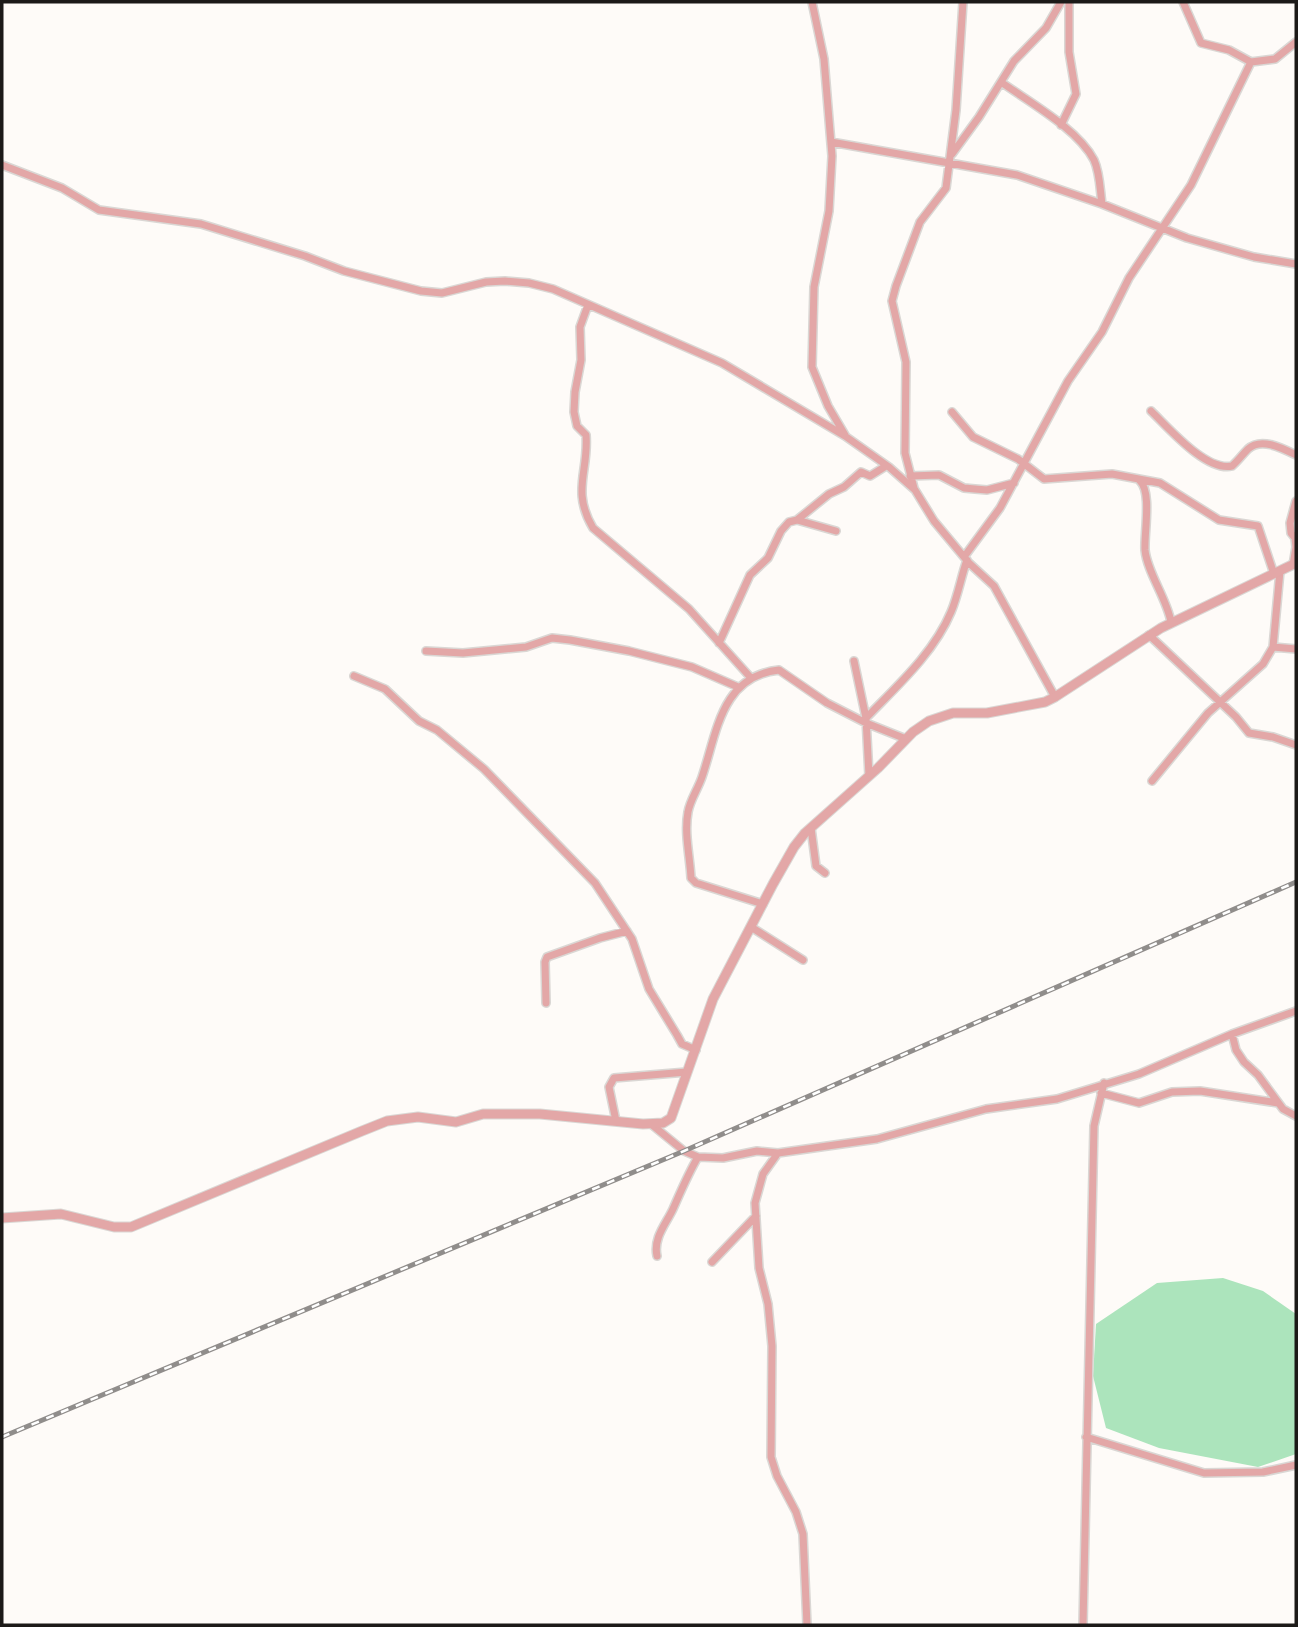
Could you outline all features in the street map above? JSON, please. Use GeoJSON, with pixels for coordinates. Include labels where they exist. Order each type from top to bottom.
{"type":"FeatureCollection","features":[{"type":"Feature","properties":{"kind":"street"},"geometry":{"type":"LineString","coordinates":[[813,2],[824,59],[831,142],[829,211],[814,287],[812,367],[828,406],[845,436]]}},
{"type":"Feature","properties":{"kind":"street"},"geometry":{"type":"LineString","coordinates":[[964,2],[951,159],[946,188],[920,222],[893,294],[906,362],[905,453],[915,490],[934,521],[965,559],[994,586],[1055,697]]}},
{"type":"Feature","properties":{"kind":"street"},"geometry":{"type":"LineString","coordinates":[[951,159],[1014,61],[1046,28],[1060,2]]}},
{"type":"Feature","properties":{"kind":"street"},"geometry":{"type":"LineString","coordinates":[[1061,125],[1076,94],[1069,52],[1069,2]]}},
{"type":"Feature","properties":{"kind":"street"},"geometry":{"type":"LineString","coordinates":[[1183,2],[1201,43],[1229,50],[1251,62],[1275,59],[1296,42]]}},
{"type":"Feature","properties":{"kind":"street"},"geometry":{"type":"LineString","coordinates":[[866,721],[916,665],[944,626],[951,613],[965,559],[1014,483],[1068,381],[1102,332],[1118,296],[1191,185],[1251,62]]}},
{"type":"Feature","properties":{"kind":"street"},"geometry":{"type":"LineString","coordinates":[[1001,82],[1081,142],[1094,162],[1102,204]]}},
{"type":"Feature","properties":{"kind":"street"},"geometry":{"type":"LineString","coordinates":[[831,142],[951,159],[1017,175],[1102,204],[1187,238],[1254,257],[1296,264]]}},
{"type":"Feature","properties":{"kind":"street"},"geometry":{"type":"LineString","coordinates":[[2,165],[62,188],[99,210],[201,224],[344,271],[421,291],[442,293],[486,282],[517,282],[553,289],[722,363],[845,436],[915,490]]}},
{"type":"Feature","properties":{"kind":"street"},"geometry":{"type":"LineString","coordinates":[[587,305],[580,327],[581,360],[575,392],[577,426],[586,435],[583,508],[593,527],[680,601],[751,678]]}},
{"type":"Feature","properties":{"kind":"street"},"geometry":{"type":"LineString","coordinates":[[1151,411],[1199,455],[1220,466],[1232,466],[1249,447],[1258,444],[1276,446],[1296,455]]}},
{"type":"Feature","properties":{"kind":"street"},"geometry":{"type":"LineString","coordinates":[[952,412],[973,437],[1005,452],[1045,480],[1112,474],[1165,485],[1221,520],[1258,526],[1277,572],[1273,647],[1258,670],[1208,713],[1152,781]]}},
{"type":"Feature","properties":{"kind":"street"},"geometry":{"type":"LineString","coordinates":[[797,520],[829,494],[844,487],[858,473],[870,476],[886,466]]}},
{"type":"Feature","properties":{"kind":"street"},"geometry":{"type":"LineString","coordinates":[[910,476],[940,475],[964,488],[987,490],[1014,483]]}},
{"type":"Feature","properties":{"kind":"street"},"geometry":{"type":"LineString","coordinates":[[1140,481],[1146,491],[1146,554],[1167,604],[1171,622]]}},
{"type":"Feature","properties":{"kind":"street"},"geometry":{"type":"LineString","coordinates":[[2,1218],[61,1214],[114,1227],[131,1227],[362,1131],[398,1119],[429,1117],[456,1122],[483,1115],[540,1114],[663,1123],[671,1118],[713,999],[794,847],[811,828],[920,726],[953,713],[987,713],[1045,702],[1111,663],[1171,622],[1295,564],[1295,538],[1290,529],[1296,501]]}},
{"type":"Feature","properties":{"kind":"street"},"geometry":{"type":"LineString","coordinates":[[719,643],[750,575],[768,558],[781,531],[792,520],[835,531]]}},
{"type":"Feature","properties":{"kind":"street"},"geometry":{"type":"LineString","coordinates":[[1149,635],[1249,733],[1296,745]]}},
{"type":"Feature","properties":{"kind":"street"},"geometry":{"type":"LineString","coordinates":[[426,651],[463,653],[526,646],[552,638],[570,640],[692,667],[738,687]]}},
{"type":"Feature","properties":{"kind":"street"},"geometry":{"type":"LineString","coordinates":[[1273,647],[1296,649]]}},
{"type":"Feature","properties":{"kind":"street"},"geometry":{"type":"LineString","coordinates":[[854,662],[866,721],[869,776]]}},
{"type":"Feature","properties":{"kind":"street"},"geometry":{"type":"LineString","coordinates":[[763,904],[696,883],[691,878],[687,814],[703,775],[711,740],[738,687],[751,678],[775,670],[783,671],[827,704],[906,739]]}},
{"type":"Feature","properties":{"kind":"street"},"geometry":{"type":"LineString","coordinates":[[354,676],[385,689],[419,721],[438,730],[484,769],[595,883],[628,931],[649,989],[682,1044],[696,1050]]}},
{"type":"Feature","properties":{"kind":"street"},"geometry":{"type":"LineString","coordinates":[[811,828],[816,866],[825,873]]}},
{"type":"Feature","properties":{"kind":"street"},"geometry":{"type":"LineString","coordinates":[[751,927],[803,960]]}},
{"type":"Feature","properties":{"kind":"street"},"geometry":{"type":"LineString","coordinates":[[546,1003],[547,957],[628,931]]}},
{"type":"Feature","properties":{"kind":"street"},"geometry":{"type":"LineString","coordinates":[[651,1124],[684,1151],[698,1157],[723,1158],[757,1151],[778,1153],[900,1134],[986,1109],[1057,1100],[1163,1065],[1232,1034],[1296,1011]]}},
{"type":"Feature","properties":{"kind":"street"},"geometry":{"type":"LineString","coordinates":[[1232,1034],[1240,1058],[1278,1103],[1296,1116]]}},
{"type":"Feature","properties":{"kind":"street"},"geometry":{"type":"LineString","coordinates":[[616,1121],[609,1087],[614,1078],[687,1072]]}},
{"type":"Feature","properties":{"kind":"street"},"geometry":{"type":"LineString","coordinates":[[1083,1625],[1094,1126],[1104,1083]]}},
{"type":"Feature","properties":{"kind":"street"},"geometry":{"type":"LineString","coordinates":[[1101,1093],[1139,1103],[1172,1092],[1200,1091],[1278,1103]]}},
{"type":"Feature","properties":{"kind":"street"},"geometry":{"type":"LineString","coordinates":[[778,1153],[763,1174],[755,1203],[759,1268],[768,1304],[772,1346],[771,1457],[777,1476],[796,1511],[803,1534],[807,1625]]}},
{"type":"Feature","properties":{"kind":"street"},"geometry":{"type":"LineString","coordinates":[[657,1256],[656,1246],[661,1228],[698,1157]]}},
{"type":"Feature","properties":{"kind":"street"},"geometry":{"type":"LineString","coordinates":[[712,1262],[756,1216]]}},
{"type":"Feature","properties":{"kind":"street"},"geometry":{"type":"LineString","coordinates":[[1086,1437],[1204,1473],[1253,1473],[1296,1465]]}},
{"type":"Feature","properties":{"kind":"green space"},"geometry":{"type":"Polygon","coordinates":[[[1223,1278],[1263,1291],[1296,1314],[1296,1454],[1258,1467],[1159,1448],[1106,1428],[1093,1376],[1096,1324],[1157,1283],[1223,1278]]]}},
{"type":"Feature","properties":{"kind":"railway"},"geometry":{"type":"LineString","coordinates":[[2,1437],[684,1151],[1296,882]]}}]}
